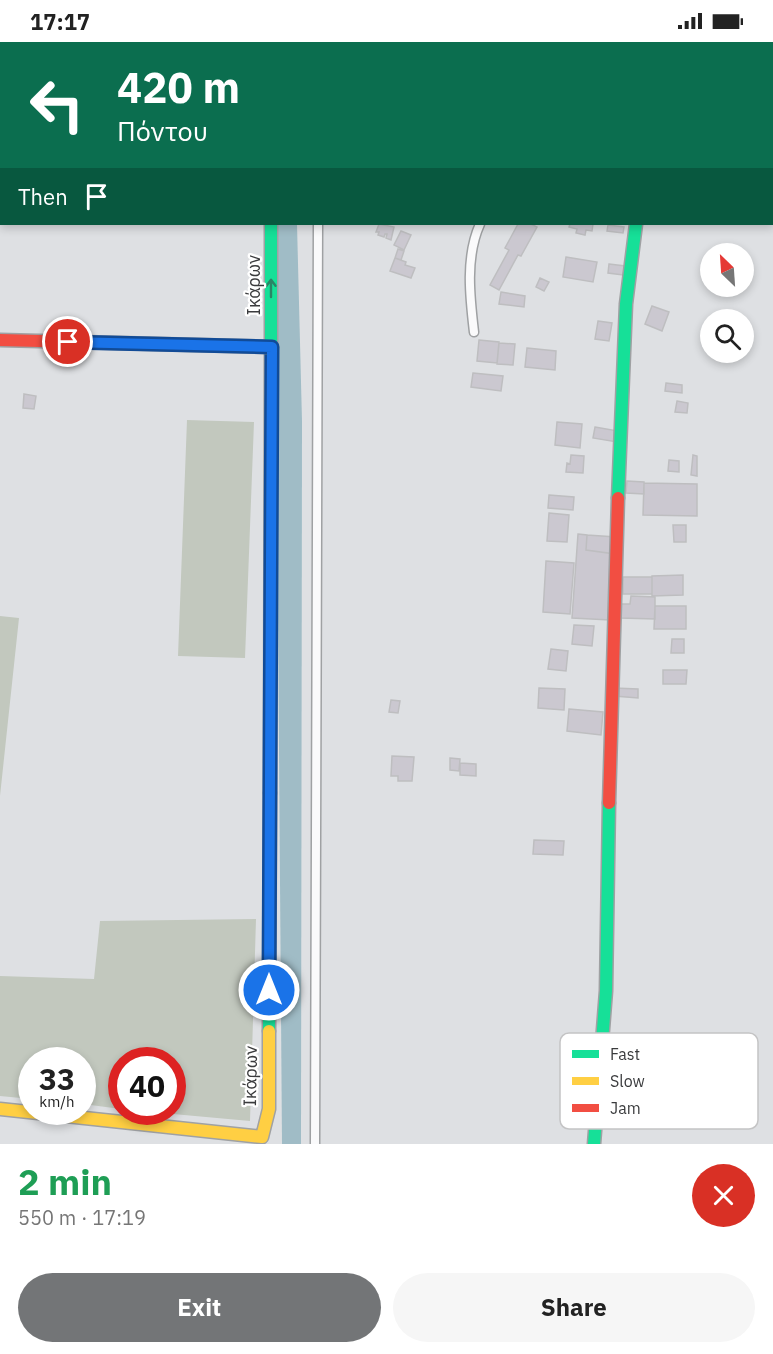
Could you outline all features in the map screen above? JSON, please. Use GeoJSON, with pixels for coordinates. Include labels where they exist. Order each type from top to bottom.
{"type":"FeatureCollection","features":[{"type":"Feature","properties":{"kind":"street","name":"Ικάρων"},"geometry":{"type":"LineString","coordinates":[[0,1109],[262,1137],[268,1109],[272,347],[270,225]]}},
{"type":"Feature","properties":{"kind":"street"},"geometry":{"type":"LineString","coordinates":[[315,1144],[318,225]]}},
{"type":"Feature","properties":{"kind":"street"},"geometry":{"type":"LineString","coordinates":[[474,332],[470,283],[473,249],[480,225]]}},
{"type":"Feature","properties":{"kind":"street"},"geometry":{"type":"LineString","coordinates":[[603,1033],[606,992],[607,864],[621,402],[626,304],[636,225]]}},
{"type":"Feature","properties":{"kind":"street"},"geometry":{"type":"LineString","coordinates":[[0,340],[272,347]]}},
{"type":"Feature","properties":{"kind":"street"},"geometry":{"type":"LineString","coordinates":[[594,1144],[595,1129]]}},
{"type":"Feature","properties":{"kind":"shaded area"},"geometry":{"type":"Polygon","coordinates":[[[187,420],[254,422],[245,658],[178,656],[187,420]]]}},
{"type":"Feature","properties":{"kind":"shaded area"},"geometry":{"type":"Polygon","coordinates":[[[0,616],[19,618],[0,796],[0,616]]]}},
{"type":"Feature","properties":{"kind":"shaded area"},"geometry":{"type":"Polygon","coordinates":[[[256,919],[250,1121],[186,1115],[186,1047],[108,1047],[108,1107],[96,1106],[96,1047],[18,1047],[18,1098],[0,1096],[0,976],[94,979],[100,921],[256,919]]]}},
{"type":"Feature","properties":{"kind":"water"},"geometry":{"type":"Polygon","coordinates":[[[275,225],[297,225],[302,421],[301,1144],[282,1144],[275,225]]]}},
{"type":"Feature","properties":{"kind":"building"},"geometry":{"type":"Polygon","coordinates":[[[379,225],[394,227],[391,240],[386,238],[387,234],[384,237],[376,232],[379,225]]]}},
{"type":"Feature","properties":{"kind":"building"},"geometry":{"type":"Polygon","coordinates":[[[517,225],[537,227],[521,256],[518,255],[499,290],[490,285],[509,250],[505,248],[517,225]]]}},
{"type":"Feature","properties":{"kind":"building"},"geometry":{"type":"Polygon","coordinates":[[[570,225],[593,225],[592,231],[586,230],[585,235],[576,233],[577,229],[569,227],[570,225]]]}},
{"type":"Feature","properties":{"kind":"building"},"geometry":{"type":"Polygon","coordinates":[[[608,225],[624,227],[623,233],[607,231],[608,225]]]}},
{"type":"Feature","properties":{"kind":"building"},"geometry":{"type":"Polygon","coordinates":[[[401,231],[411,235],[404,250],[394,245],[401,231]]]}},
{"type":"Feature","properties":{"kind":"building"},"geometry":{"type":"Polygon","coordinates":[[[398,249],[404,251],[401,260],[395,258],[398,249]]]}},
{"type":"Feature","properties":{"kind":"building"},"geometry":{"type":"Polygon","coordinates":[[[566,257],[597,262],[593,282],[563,277],[566,257]]]}},
{"type":"Feature","properties":{"kind":"building"},"geometry":{"type":"Polygon","coordinates":[[[395,258],[415,268],[411,278],[390,271],[395,258]]]}},
{"type":"Feature","properties":{"kind":"building"},"geometry":{"type":"Polygon","coordinates":[[[609,264],[625,266],[623,275],[608,273],[609,264]]]}},
{"type":"Feature","properties":{"kind":"building"},"geometry":{"type":"Polygon","coordinates":[[[540,278],[549,282],[544,291],[536,287],[540,278]]]}},
{"type":"Feature","properties":{"kind":"building"},"geometry":{"type":"Polygon","coordinates":[[[501,292],[525,296],[524,307],[499,304],[501,292]]]}},
{"type":"Feature","properties":{"kind":"building"},"geometry":{"type":"Polygon","coordinates":[[[652,306],[669,312],[662,331],[645,324],[652,306]]]}},
{"type":"Feature","properties":{"kind":"building"},"geometry":{"type":"Polygon","coordinates":[[[598,321],[612,323],[609,341],[595,339],[598,321]]]}},
{"type":"Feature","properties":{"kind":"building"},"geometry":{"type":"Polygon","coordinates":[[[479,340],[499,342],[497,363],[477,361],[479,340]]]}},
{"type":"Feature","properties":{"kind":"building"},"geometry":{"type":"Polygon","coordinates":[[[499,343],[515,344],[513,365],[497,364],[499,343]]]}},
{"type":"Feature","properties":{"kind":"building"},"geometry":{"type":"Polygon","coordinates":[[[527,348],[556,351],[555,370],[525,367],[527,348]]]}},
{"type":"Feature","properties":{"kind":"building"},"geometry":{"type":"Polygon","coordinates":[[[473,373],[503,376],[501,391],[471,387],[473,373]]]}},
{"type":"Feature","properties":{"kind":"building"},"geometry":{"type":"Polygon","coordinates":[[[666,383],[682,385],[682,393],[665,391],[666,383]]]}},
{"type":"Feature","properties":{"kind":"building"},"geometry":{"type":"Polygon","coordinates":[[[24,394],[36,396],[34,409],[23,408],[24,394]]]}},
{"type":"Feature","properties":{"kind":"building"},"geometry":{"type":"Polygon","coordinates":[[[677,401],[688,403],[687,413],[675,412],[677,401]]]}},
{"type":"Feature","properties":{"kind":"building"},"geometry":{"type":"Polygon","coordinates":[[[557,422],[582,424],[580,448],[555,445],[557,422]]]}},
{"type":"Feature","properties":{"kind":"building"},"geometry":{"type":"Polygon","coordinates":[[[595,427],[618,431],[617,442],[593,438],[595,427]]]}},
{"type":"Feature","properties":{"kind":"building"},"geometry":{"type":"Polygon","coordinates":[[[571,455],[584,456],[583,473],[566,472],[571,455]]]}},
{"type":"Feature","properties":{"kind":"building"},"geometry":{"type":"Polygon","coordinates":[[[693,455],[697,456],[697,476],[691,475],[693,455]]]}},
{"type":"Feature","properties":{"kind":"building"},"geometry":{"type":"Polygon","coordinates":[[[669,460],[679,461],[679,472],[668,471],[669,460]]]}},
{"type":"Feature","properties":{"kind":"building"},"geometry":{"type":"Polygon","coordinates":[[[627,481],[644,482],[644,494],[626,493],[627,481]]]}},
{"type":"Feature","properties":{"kind":"building"},"geometry":{"type":"Polygon","coordinates":[[[644,483],[697,484],[697,516],[643,515],[644,483]]]}},
{"type":"Feature","properties":{"kind":"building"},"geometry":{"type":"Polygon","coordinates":[[[549,495],[574,497],[573,510],[548,508],[549,495]]]}},
{"type":"Feature","properties":{"kind":"building"},"geometry":{"type":"Polygon","coordinates":[[[549,513],[569,515],[567,542],[547,541],[549,513]]]}},
{"type":"Feature","properties":{"kind":"building"},"geometry":{"type":"Polygon","coordinates":[[[673,525],[686,525],[686,542],[674,542],[673,525]]]}},
{"type":"Feature","properties":{"kind":"building"},"geometry":{"type":"Polygon","coordinates":[[[578,534],[587,535],[586,550],[615,554],[610,620],[572,618],[578,534]]]}},
{"type":"Feature","properties":{"kind":"building"},"geometry":{"type":"Polygon","coordinates":[[[587,535],[616,537],[615,554],[586,550],[587,535]]]}},
{"type":"Feature","properties":{"kind":"building"},"geometry":{"type":"Polygon","coordinates":[[[546,561],[574,563],[570,614],[543,612],[546,561]]]}},
{"type":"Feature","properties":{"kind":"building"},"geometry":{"type":"Polygon","coordinates":[[[683,575],[683,595],[652,596],[652,576],[683,575]]]}},
{"type":"Feature","properties":{"kind":"building"},"geometry":{"type":"Polygon","coordinates":[[[623,577],[652,577],[652,594],[623,594],[623,577]]]}},
{"type":"Feature","properties":{"kind":"building"},"geometry":{"type":"Polygon","coordinates":[[[631,596],[655,597],[655,619],[620,618],[621,604],[630,604],[631,596]]]}},
{"type":"Feature","properties":{"kind":"building"},"geometry":{"type":"Polygon","coordinates":[[[655,606],[686,606],[686,629],[654,629],[655,606]]]}},
{"type":"Feature","properties":{"kind":"building"},"geometry":{"type":"Polygon","coordinates":[[[574,625],[594,626],[592,646],[572,644],[574,625]]]}},
{"type":"Feature","properties":{"kind":"building"},"geometry":{"type":"Polygon","coordinates":[[[672,639],[684,639],[684,653],[671,653],[672,639]]]}},
{"type":"Feature","properties":{"kind":"building"},"geometry":{"type":"Polygon","coordinates":[[[551,649],[568,651],[566,671],[548,669],[551,649]]]}},
{"type":"Feature","properties":{"kind":"building"},"geometry":{"type":"Polygon","coordinates":[[[663,670],[687,670],[686,684],[663,684],[663,670]]]}},
{"type":"Feature","properties":{"kind":"building"},"geometry":{"type":"Polygon","coordinates":[[[539,688],[565,689],[564,710],[538,708],[539,688]]]}},
{"type":"Feature","properties":{"kind":"building"},"geometry":{"type":"Polygon","coordinates":[[[614,688],[638,689],[638,698],[614,696],[614,688]]]}},
{"type":"Feature","properties":{"kind":"building"},"geometry":{"type":"Polygon","coordinates":[[[391,700],[400,701],[398,713],[389,712],[391,700]]]}},
{"type":"Feature","properties":{"kind":"building"},"geometry":{"type":"Polygon","coordinates":[[[569,709],[603,712],[601,735],[567,731],[569,709]]]}},
{"type":"Feature","properties":{"kind":"building"},"geometry":{"type":"Polygon","coordinates":[[[392,756],[414,757],[412,781],[398,781],[398,776],[391,776],[392,756]]]}},
{"type":"Feature","properties":{"kind":"building"},"geometry":{"type":"Polygon","coordinates":[[[450,758],[460,759],[459,771],[450,770],[450,758]]]}},
{"type":"Feature","properties":{"kind":"building"},"geometry":{"type":"Polygon","coordinates":[[[460,763],[476,764],[476,776],[460,775],[460,763]]]}},
{"type":"Feature","properties":{"kind":"building"},"geometry":{"type":"Polygon","coordinates":[[[534,840],[564,841],[563,855],[533,854],[534,840]]]}},
{"type":"Feature","properties":{"kind":"traffic: fast"},"geometry":{"type":"LineString","coordinates":[[271,225],[271,347]]}},
{"type":"Feature","properties":{"kind":"traffic: fast"},"geometry":{"type":"LineString","coordinates":[[618,498],[626,304],[636,225]]}},
{"type":"Feature","properties":{"kind":"traffic: fast"},"geometry":{"type":"LineString","coordinates":[[269,1031],[270,793]]}},
{"type":"Feature","properties":{"kind":"traffic: fast"},"geometry":{"type":"LineString","coordinates":[[603,1033],[606,991],[609,803]]}},
{"type":"Feature","properties":{"kind":"traffic: fast"},"geometry":{"type":"LineString","coordinates":[[594,1144],[595,1129]]}},
{"type":"Feature","properties":{"kind":"traffic: slow"},"geometry":{"type":"LineString","coordinates":[[270,793],[271,347]]}},
{"type":"Feature","properties":{"kind":"traffic: slow"},"geometry":{"type":"LineString","coordinates":[[0,1109],[262,1137],[269,1109],[269,1031]]}},
{"type":"Feature","properties":{"kind":"traffic: jam"},"geometry":{"type":"LineString","coordinates":[[0,340],[272,347]]}},
{"type":"Feature","properties":{"kind":"traffic: jam"},"geometry":{"type":"LineString","coordinates":[[609,803],[618,498]]}},
{"type":"Feature","properties":{"kind":"route"},"geometry":{"type":"LineString","coordinates":[[68,342],[272,347],[269,990]]}}]}
